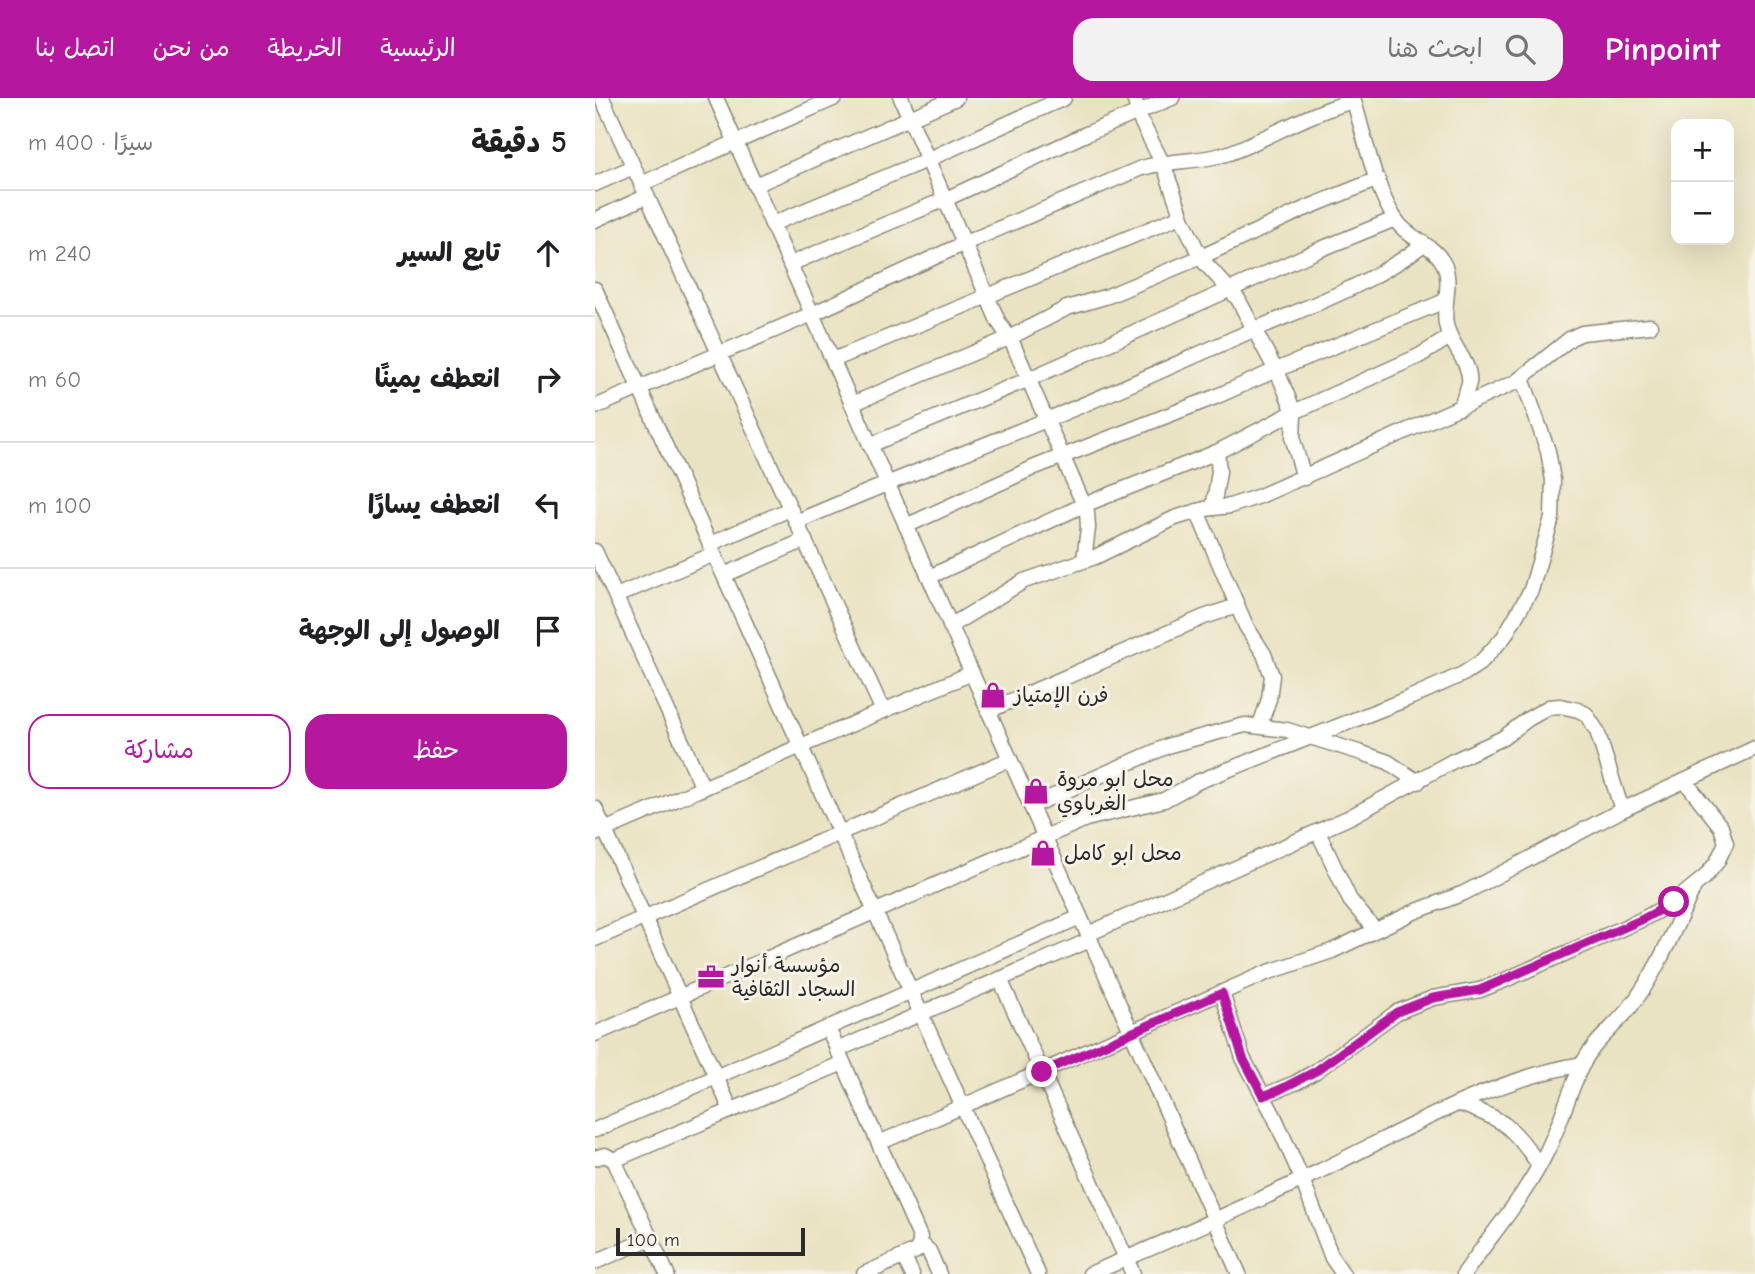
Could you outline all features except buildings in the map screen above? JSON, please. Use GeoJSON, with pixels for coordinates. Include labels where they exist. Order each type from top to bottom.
{"type":"FeatureCollection","features":[{"type":"Feature","properties":{"kind":"street"},"geometry":{"type":"LineString","coordinates":[[602,98],[883,711]]}},
{"type":"Feature","properties":{"kind":"street"},"geometry":{"type":"LineString","coordinates":[[595,220],[735,141],[835,98]]}},
{"type":"Feature","properties":{"kind":"street"},"geometry":{"type":"LineString","coordinates":[[901,98],[998,321],[1029,379],[1084,505],[1088,528],[1084,560]]}},
{"type":"Feature","properties":{"kind":"street"},"geometry":{"type":"LineString","coordinates":[[755,185],[956,98]]}},
{"type":"Feature","properties":{"kind":"street"},"geometry":{"type":"LineString","coordinates":[[772,224],[929,159],[1064,98]]}},
{"type":"Feature","properties":{"kind":"street"},"geometry":{"type":"LineString","coordinates":[[1134,98],[1162,162],[1181,216],[1201,257],[1230,289],[1276,370],[1294,412],[1293,440],[1304,478]]}},
{"type":"Feature","properties":{"kind":"street"},"geometry":{"type":"LineString","coordinates":[[790,264],[946,199],[1086,134],[1172,98]]}},
{"type":"Feature","properties":{"kind":"street"},"geometry":{"type":"LineString","coordinates":[[721,99],[735,141],[1239,1274]]}},
{"type":"Feature","properties":{"kind":"street"},"geometry":{"type":"LineString","coordinates":[[595,407],[1139,169],[1162,162],[1204,159],[1229,153],[1353,99],[1378,179],[1395,219],[1406,232],[1425,244],[1444,263],[1448,280],[1445,301],[1446,327],[1468,371],[1469,381],[1460,408]]}},
{"type":"Feature","properties":{"kind":"street"},"geometry":{"type":"LineString","coordinates":[[595,184],[633,167]]}},
{"type":"Feature","properties":{"kind":"street"},"geometry":{"type":"LineString","coordinates":[[852,404],[1009,338],[1067,308],[1108,296],[1378,179]]}},
{"type":"Feature","properties":{"kind":"street"},"geometry":{"type":"LineString","coordinates":[[833,360],[1181,216]]}},
{"type":"Feature","properties":{"kind":"street"},"geometry":{"type":"LineString","coordinates":[[870,444],[1029,379],[1395,219]]}},
{"type":"Feature","properties":{"kind":"street"},"geometry":{"type":"LineString","coordinates":[[616,596],[712,549],[1048,420],[1255,329],[1299,313],[1391,268],[1425,244]]}},
{"type":"Feature","properties":{"kind":"street"},"geometry":{"type":"LineString","coordinates":[[595,289],[1038,1274]]}},
{"type":"Feature","properties":{"kind":"street"},"geometry":{"type":"LineString","coordinates":[[907,526],[1035,467],[1215,397],[1445,301]]}},
{"type":"Feature","properties":{"kind":"street"},"geometry":{"type":"LineString","coordinates":[[950,625],[1024,581],[1120,546],[1175,518],[1240,503],[1304,478],[1460,408],[1522,378],[1582,333],[1650,326]]}},
{"type":"Feature","properties":{"kind":"street"},"geometry":{"type":"LineString","coordinates":[[929,577],[1084,505],[1217,452],[1294,412],[1419,356],[1450,337]]}},
{"type":"Feature","properties":{"kind":"street"},"geometry":{"type":"LineString","coordinates":[[595,1034],[1087,819],[1164,800],[1197,782],[1463,674],[1480,663],[1517,616],[1531,590],[1552,518],[1553,480],[1548,451],[1522,378]]}},
{"type":"Feature","properties":{"kind":"street"},"geometry":{"type":"LineString","coordinates":[[1213,508],[1219,472],[1217,452]]}},
{"type":"Feature","properties":{"kind":"street"},"geometry":{"type":"LineString","coordinates":[[1197,512],[1246,626],[1264,654],[1272,676],[1269,699],[1260,725]]}},
{"type":"Feature","properties":{"kind":"street"},"geometry":{"type":"LineString","coordinates":[[724,575],[804,540]]}},
{"type":"Feature","properties":{"kind":"street"},"geometry":{"type":"LineString","coordinates":[[595,551],[703,788]]}},
{"type":"Feature","properties":{"kind":"street"},"geometry":{"type":"LineString","coordinates":[[988,711],[1204,617],[1237,606]]}},
{"type":"Feature","properties":{"kind":"street"},"geometry":{"type":"LineString","coordinates":[[600,832],[972,673]]}},
{"type":"Feature","properties":{"kind":"street"},"geometry":{"type":"LineString","coordinates":[[614,1160],[731,1110],[922,1014],[1318,832],[1418,782],[1453,761],[1503,738],[1549,707],[1579,710],[1591,721],[1622,810]]}},
{"type":"Feature","properties":{"kind":"street"},"geometry":{"type":"LineString","coordinates":[[1031,806],[1170,745],[1228,729],[1260,725],[1287,730],[1388,762],[1418,782]]}},
{"type":"Feature","properties":{"kind":"street"},"geometry":{"type":"LineString","coordinates":[[879,1143],[1266,973],[1332,951],[1374,929],[1493,879],[1622,810],[1755,747]]}},
{"type":"Feature","properties":{"kind":"street"},"geometry":{"type":"LineString","coordinates":[[595,939],[1010,759]]}},
{"type":"Feature","properties":{"kind":"street"},"geometry":{"type":"LineString","coordinates":[[1263,1096],[1316,1071],[1397,1012],[1433,998],[1480,990],[1504,980],[1641,920],[1694,888],[1717,862],[1725,843],[1721,827],[1685,781]]}},
{"type":"Feature","properties":{"kind":"street"},"geometry":{"type":"LineString","coordinates":[[595,808],[600,832],[644,918],[731,1110]]}},
{"type":"Feature","properties":{"kind":"street"},"geometry":{"type":"LineString","coordinates":[[1318,832],[1350,900],[1374,929]]}},
{"type":"Feature","properties":{"kind":"street"},"geometry":{"type":"LineString","coordinates":[[1464,1274],[1509,1214],[1539,1165],[1562,1119],[1583,1064],[1604,1035],[1631,1006],[1654,973],[1694,888]]}},
{"type":"Feature","properties":{"kind":"street"},"geometry":{"type":"LineString","coordinates":[[595,1130],[1080,917]]}},
{"type":"Feature","properties":{"kind":"street"},"geometry":{"type":"LineString","coordinates":[[1000,979],[1133,1274]]}},
{"type":"Feature","properties":{"kind":"street"},"geometry":{"type":"LineString","coordinates":[[1222,993],[1243,1058],[1302,1179],[1332,1258],[1343,1274]]}},
{"type":"Feature","properties":{"kind":"street"},"geometry":{"type":"LineString","coordinates":[[828,1028],[920,1237],[916,1251],[864,1274]]}},
{"type":"Feature","properties":{"kind":"street"},"geometry":{"type":"LineString","coordinates":[[1090,1274],[1215,1219],[1460,1104],[1541,1072],[1583,1064]]}},
{"type":"Feature","properties":{"kind":"street"},"geometry":{"type":"LineString","coordinates":[[1460,1104],[1492,1116],[1510,1128],[1525,1143],[1539,1165]]}},
{"type":"Feature","properties":{"kind":"street"},"geometry":{"type":"LineString","coordinates":[[595,1158],[605,1155],[614,1160],[667,1274]]}},
{"type":"Feature","properties":{"kind":"street"},"geometry":{"type":"LineString","coordinates":[[595,1262],[650,1238]]}},
{"type":"Feature","properties":{"kind":"street"},"geometry":{"type":"LineString","coordinates":[[920,1243],[929,1251],[939,1274]]}},
{"type":"Feature","properties":{"kind":"street"},"geometry":{"type":"LineString","coordinates":[[904,1256],[912,1274]]}},
{"type":"Feature","properties":{"kind":"place","name":"فرن الإمتياز"},"geometry":{"type":"Point","coordinates":[993,695]}},
{"type":"Feature","properties":{"kind":"place","name":"محل ابو مروة الغرباوي"},"geometry":{"type":"Point","coordinates":[1036,791]}},
{"type":"Feature","properties":{"kind":"place","name":"محل ابو كامل"},"geometry":{"type":"Point","coordinates":[1043,853]}},
{"type":"Feature","properties":{"kind":"place","name":"مؤسسة أنوار السجاد الثقافية"},"geometry":{"type":"Point","coordinates":[711,977]}},
{"type":"Feature","properties":{"kind":"route"},"geometry":{"type":"LineString","coordinates":[[1042,1072],[1222,993],[1233,1034],[1263,1096],[1316,1071],[1397,1012],[1433,998],[1480,990],[1641,920],[1674,902]]}}]}
